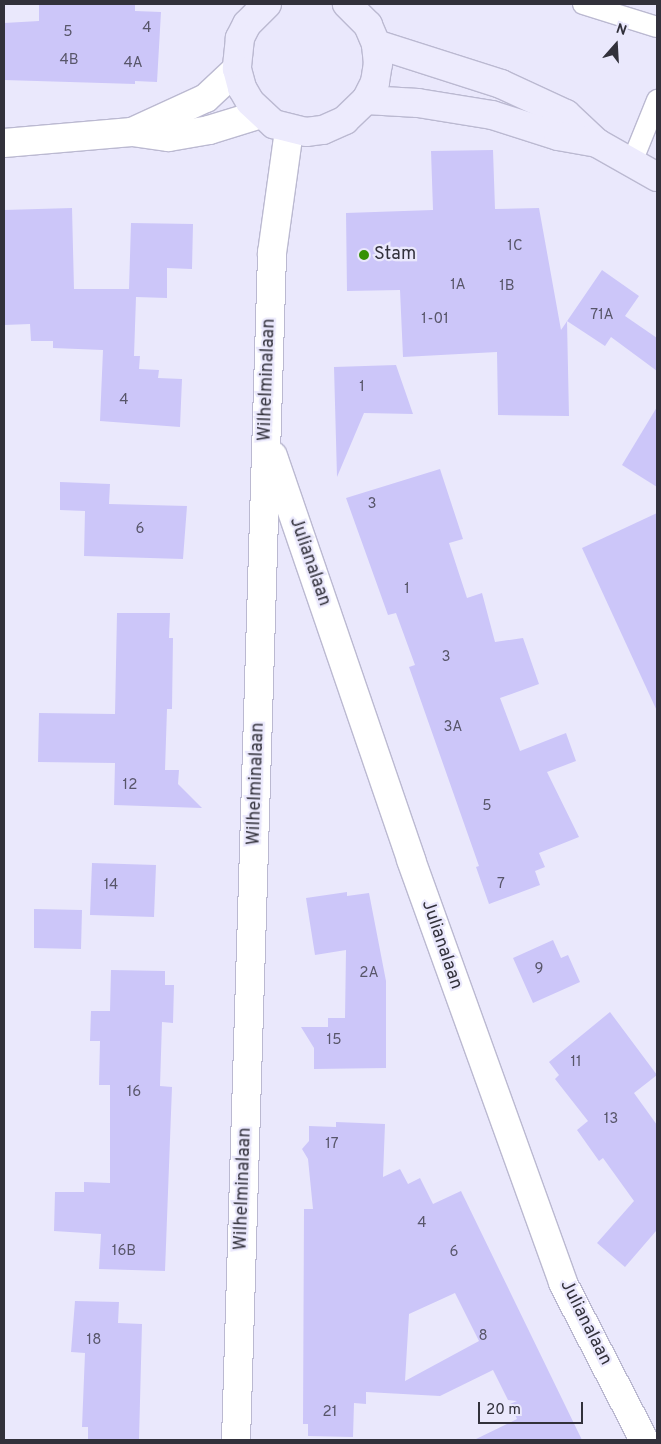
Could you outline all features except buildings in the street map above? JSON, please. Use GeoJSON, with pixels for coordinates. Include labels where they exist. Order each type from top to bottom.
{"type":"FeatureCollection","features":[{"type":"Feature","properties":{"kind":"main road"},"geometry":{"type":"LineString","coordinates":[[263,5],[240,38],[237,69],[242,88],[260,114],[289,130],[306,132],[334,126],[351,116],[366,100],[378,64],[376,44],[368,25],[347,4]]}},
{"type":"Feature","properties":{"kind":"main road"},"geometry":{"type":"LineString","coordinates":[[376,44],[501,84],[566,114],[597,143],[657,177]]}},
{"type":"Feature","properties":{"kind":"main road"},"geometry":{"type":"LineString","coordinates":[[366,100],[418,103],[492,115],[558,136],[597,143]]}},
{"type":"Feature","properties":{"kind":"street"},"geometry":{"type":"LineString","coordinates":[[132,132],[206,98],[237,69]]}},
{"type":"Feature","properties":{"kind":"street"},"geometry":{"type":"LineString","coordinates":[[4,143],[132,132],[169,137],[260,114]]}},
{"type":"Feature","properties":{"kind":"street","name":"Wilhelminalaan"},"geometry":{"type":"LineString","coordinates":[[236,1440],[272,253],[289,130]]}},
{"type":"Feature","properties":{"kind":"street","name":"Julianalaan"},"geometry":{"type":"LineString","coordinates":[[267,438],[410,860],[563,1283],[644,1440]]}},
{"type":"Feature","properties":{"kind":"lane"},"geometry":{"type":"LineString","coordinates":[[583,4],[657,28]]}},
{"type":"Feature","properties":{"kind":"lane"},"geometry":{"type":"LineString","coordinates":[[632,162],[657,100]]}},
{"type":"Feature","properties":{"kind":"place","name":"Stam"},"geometry":{"type":"Point","coordinates":[364,255]}}]}
